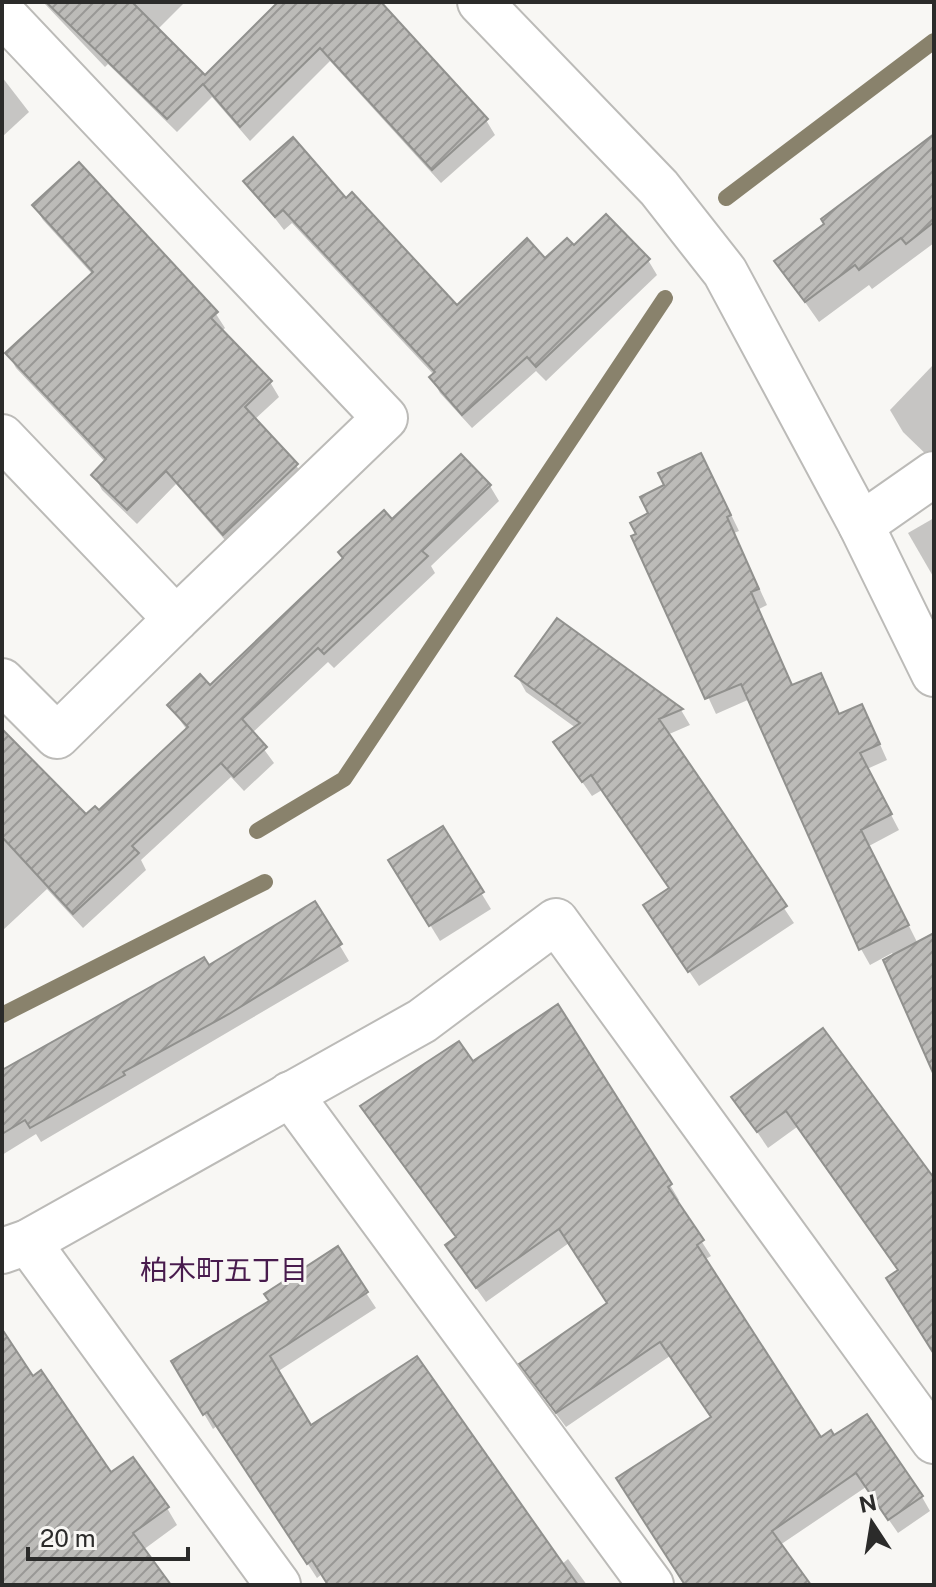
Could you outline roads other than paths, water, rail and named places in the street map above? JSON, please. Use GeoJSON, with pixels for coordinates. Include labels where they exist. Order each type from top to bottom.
{"type":"FeatureCollection","features":[{"type":"Feature","properties":{"kind":"street"},"geometry":{"type":"LineString","coordinates":[[480,2],[659,188],[725,272],[861,525],[934,674]]}},
{"type":"Feature","properties":{"kind":"street"},"geometry":{"type":"LineString","coordinates":[[2,13],[385,418],[57,736],[2,681]]}},
{"type":"Feature","properties":{"kind":"street"},"geometry":{"type":"LineString","coordinates":[[2,437],[176,619]]}},
{"type":"Feature","properties":{"kind":"street"},"geometry":{"type":"LineString","coordinates":[[861,525],[934,474]]}},
{"type":"Feature","properties":{"kind":"street"},"geometry":{"type":"LineString","coordinates":[[278,1585],[15,1246],[422,1021],[556,921],[934,1441]]}},
{"type":"Feature","properties":{"kind":"street"},"geometry":{"type":"LineString","coordinates":[[290,1094],[651,1585]]}},
{"type":"Feature","properties":{"kind":"waterway"},"geometry":{"type":"LineString","coordinates":[[726,198],[934,41]]}},
{"type":"Feature","properties":{"kind":"waterway"},"geometry":{"type":"LineString","coordinates":[[257,831],[344,779],[665,298]]}},
{"type":"Feature","properties":{"kind":"waterway"},"geometry":{"type":"LineString","coordinates":[[2,1015],[265,882]]}},
{"type":"Feature","properties":{"kind":"district","name":"柏木町五丁目"},"geometry":{"type":"Point","coordinates":[224,1270]}}]}
